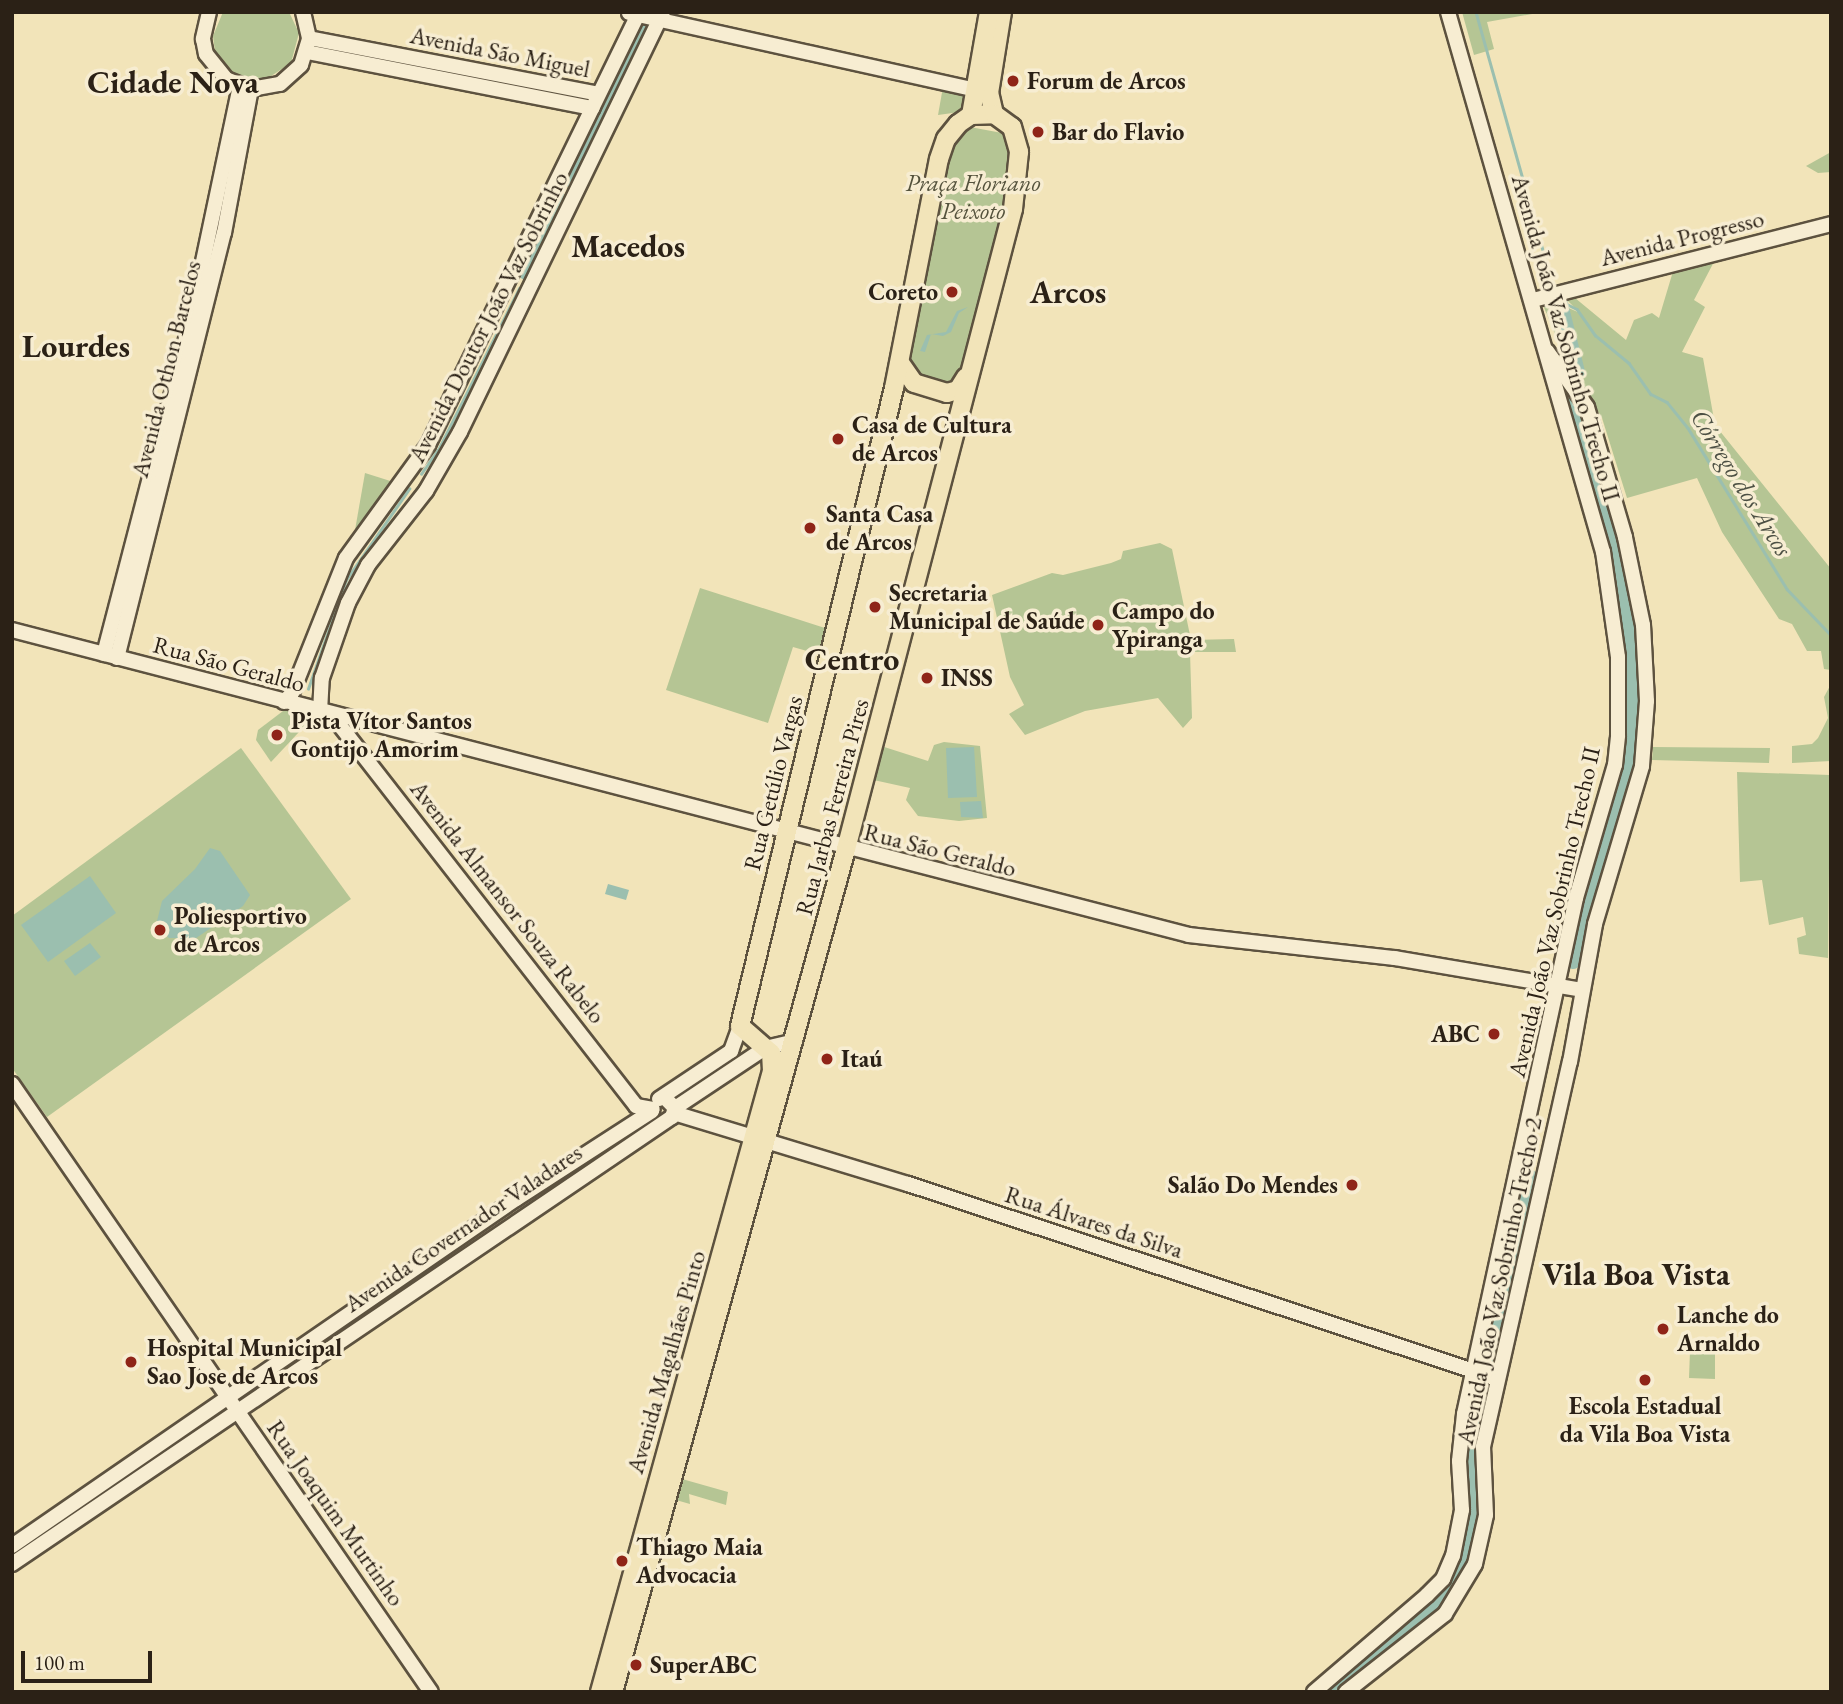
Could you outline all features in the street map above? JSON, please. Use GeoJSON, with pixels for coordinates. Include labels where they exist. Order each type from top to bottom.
{"type":"FeatureCollection","features":[{"type":"Feature","properties":{"kind":"main road"},"geometry":{"type":"LineString","coordinates":[[960,413],[1018,178],[1019,152],[1012,127],[994,114],[983,92],[989,12]]}},
{"type":"Feature","properties":{"kind":"main road"},"geometry":{"type":"LineString","coordinates":[[960,413],[950,398],[908,384],[894,388],[942,149],[952,131],[971,115],[983,92],[1002,12]]}},
{"type":"Feature","properties":{"kind":"main road"},"geometry":{"type":"LineString","coordinates":[[971,115],[994,114]]}},
{"type":"Feature","properties":{"kind":"main road"},"geometry":{"type":"LineString","coordinates":[[900,363],[914,383],[947,393],[958,390],[967,377]]}},
{"type":"Feature","properties":{"kind":"main road","name":"Rua Getúlio Vargas"},"geometry":{"type":"LineString","coordinates":[[740,1026],[894,388]]}},
{"type":"Feature","properties":{"kind":"main road","name":"Rua Jarbas Ferreira Pires"},"geometry":{"type":"LineString","coordinates":[[794,1044],[960,413]]}},
{"type":"Feature","properties":{"kind":"main road"},"geometry":{"type":"LineString","coordinates":[[740,1026],[765,1048]]}},
{"type":"Feature","properties":{"kind":"main road","name":"Avenida Magalhães Pinto"},"geometry":{"type":"LineString","coordinates":[[600,1692],[761,1138],[794,1044]]}},
{"type":"Feature","properties":{"kind":"main road","name":"Avenida Magalhães Pinto"},"geometry":{"type":"LineString","coordinates":[[761,1138],[772,1071],[771,1053],[765,1048]]}},
{"type":"Feature","properties":{"kind":"main road","name":"Avenida Magalhães Pinto"},"geometry":{"type":"LineString","coordinates":[[613,1692],[716,1299]]}},
{"type":"Feature","properties":{"kind":"street"},"geometry":{"type":"LineString","coordinates":[[209,12],[203,39],[206,54],[214,68],[246,88],[286,80],[308,45],[303,12]]}},
{"type":"Feature","properties":{"kind":"street","name":"Avenida João Vaz Sobrinho Trecho II"},"geometry":{"type":"LineString","coordinates":[[1314,1692],[1443,1580],[1453,1556],[1462,1510],[1459,1461],[1475,1373],[1576,898],[1615,765],[1620,699],[1613,606],[1603,552],[1546,349],[1539,298],[1448,12]]}},
{"type":"Feature","properties":{"kind":"street"},"geometry":{"type":"LineString","coordinates":[[635,13],[983,92]]}},
{"type":"Feature","properties":{"kind":"street","name":"Avenida Doutor João Vaz Sobrinho"},"geometry":{"type":"LineString","coordinates":[[284,702],[298,678],[346,558],[428,445],[596,101],[635,13]]}},
{"type":"Feature","properties":{"kind":"street","name":"Avenida Doutor João Vaz Sobrinho"},"geometry":{"type":"LineString","coordinates":[[332,714],[320,686],[348,603],[368,565],[426,491],[460,432],[661,17]]}},
{"type":"Feature","properties":{"kind":"street","name":"Avenida São Miguel"},"geometry":{"type":"LineString","coordinates":[[308,45],[596,101]]}},
{"type":"Feature","properties":{"kind":"street","name":"Avenida Othon Barcelos"},"geometry":{"type":"LineString","coordinates":[[111,656],[246,88]]}},
{"type":"Feature","properties":{"kind":"street","name":"Avenida Progresso"},"geometry":{"type":"LineString","coordinates":[[1539,298],[1831,225]]}},
{"type":"Feature","properties":{"kind":"street","name":"Avenida João Vaz Sobrinho Trecho 2"},"geometry":{"type":"LineString","coordinates":[[1346,1692],[1445,1614],[1471,1576],[1486,1515],[1483,1447],[1496,1379],[1595,924],[1642,766],[1647,701],[1643,625],[1625,537],[1579,393],[1546,349]]}},
{"type":"Feature","properties":{"kind":"street"},"geometry":{"type":"LineString","coordinates":[[1559,400],[1569,391],[1579,393]]}},
{"type":"Feature","properties":{"kind":"street","name":"Rua São Geraldo"},"geometry":{"type":"LineString","coordinates":[[12,630],[786,834],[1189,935],[1395,958],[1582,990]]}},
{"type":"Feature","properties":{"kind":"street"},"geometry":{"type":"LineString","coordinates":[[298,678],[296,690],[303,698],[313,698],[320,686]]}},
{"type":"Feature","properties":{"kind":"street","name":"Avenida Almansor Souza Rabelo"},"geometry":{"type":"LineString","coordinates":[[332,714],[636,1105],[662,1109]]}},
{"type":"Feature","properties":{"kind":"street","name":"Rua Getúlio Vargas"},"geometry":{"type":"LineString","coordinates":[[731,1051],[740,1026]]}},
{"type":"Feature","properties":{"kind":"street","name":"Avenida Governador Valadares"},"geometry":{"type":"LineString","coordinates":[[12,1546],[516,1199],[765,1048],[794,1044]]}},
{"type":"Feature","properties":{"kind":"street","name":"Avenida Governador Valadares"},"geometry":{"type":"LineString","coordinates":[[12,1564],[526,1212],[662,1109],[731,1051]]}},
{"type":"Feature","properties":{"kind":"street","name":"Rua Joaquim Murtinho"},"geometry":{"type":"LineString","coordinates":[[12,1084],[431,1692]]}},
{"type":"Feature","properties":{"kind":"street","name":"Rua Álvares da Silva"},"geometry":{"type":"LineString","coordinates":[[662,1109],[761,1138],[1496,1379]]}},
{"type":"Feature","properties":{"kind":"street"},"geometry":{"type":"LineString","coordinates":[[516,1199],[526,1212]]}},
{"type":"Feature","properties":{"kind":"green space"},"geometry":{"type":"Polygon","coordinates":[[[223,12],[289,12],[299,33],[291,63],[265,80],[235,76],[215,51],[213,36],[223,12]]]}},
{"type":"Feature","properties":{"kind":"green space"},"geometry":{"type":"Polygon","coordinates":[[[1462,12],[1543,12],[1487,22],[1494,49],[1474,55],[1462,12]]]}},
{"type":"Feature","properties":{"kind":"green space"},"geometry":{"type":"Polygon","coordinates":[[[943,87],[970,92],[967,111],[938,115],[943,87]]]}},
{"type":"Feature","properties":{"kind":"green space","name":"Praça Floriano Peixoto"},"geometry":{"type":"Polygon","coordinates":[[[959,125],[1013,135],[1019,162],[957,388],[915,382],[904,345],[940,160],[959,125]]]}},
{"type":"Feature","properties":{"kind":"green space"},"geometry":{"type":"Polygon","coordinates":[[[1831,152],[1831,172],[1818,173],[1806,166],[1831,152]]]}},
{"type":"Feature","properties":{"kind":"green space"},"geometry":{"type":"Polygon","coordinates":[[[1716,258],[1694,300],[1705,307],[1682,352],[1703,358],[1715,425],[1831,569],[1831,670],[1824,669],[1821,651],[1807,651],[1792,624],[1779,619],[1722,532],[1697,478],[1627,498],[1602,418],[1579,382],[1580,367],[1564,306],[1580,313],[1562,295],[1569,293],[1626,340],[1634,320],[1652,313],[1659,318],[1674,268],[1716,258]]]}},
{"type":"Feature","properties":{"kind":"green space"},"geometry":{"type":"Polygon","coordinates":[[[1553,301],[1574,371],[1573,378],[1543,305],[1553,301]]]}},
{"type":"Feature","properties":{"kind":"green space"},"geometry":{"type":"Polygon","coordinates":[[[365,473],[403,485],[351,553],[365,473]]]}},
{"type":"Feature","properties":{"kind":"green space"},"geometry":{"type":"Polygon","coordinates":[[[1160,543],[1172,549],[1191,640],[1234,639],[1236,652],[1190,652],[1192,718],[1183,728],[1158,698],[1085,711],[1025,735],[1009,714],[1024,705],[1010,677],[992,595],[1052,573],[1063,575],[1111,563],[1121,559],[1123,551],[1160,543]]]}},
{"type":"Feature","properties":{"kind":"green space"},"geometry":{"type":"Polygon","coordinates":[[[700,588],[828,629],[821,655],[793,647],[768,723],[666,690],[700,588]]]}},
{"type":"Feature","properties":{"kind":"green space"},"geometry":{"type":"Polygon","coordinates":[[[1831,684],[1831,761],[1792,763],[1792,746],[1812,744],[1828,718],[1824,697],[1831,684]]]}},
{"type":"Feature","properties":{"kind":"green space","name":"Pista Vítor Santos Gontijo Amorim"},"geometry":{"type":"Polygon","coordinates":[[[287,708],[313,717],[271,762],[256,740],[258,730],[287,708]]]}},
{"type":"Feature","properties":{"kind":"green space"},"geometry":{"type":"Polygon","coordinates":[[[944,742],[980,746],[987,818],[959,821],[918,816],[906,800],[910,788],[869,779],[878,745],[928,761],[934,745],[944,742]]]}},
{"type":"Feature","properties":{"kind":"green space"},"geometry":{"type":"Polygon","coordinates":[[[1653,747],[1770,748],[1769,763],[1652,760],[1653,747]]]}},
{"type":"Feature","properties":{"kind":"green space","name":"Poliesportivo de Arcos"},"geometry":{"type":"Polygon","coordinates":[[[241,748],[351,899],[47,1117],[12,1068],[12,916],[241,748]]]}},
{"type":"Feature","properties":{"kind":"green space"},"geometry":{"type":"Polygon","coordinates":[[[1737,772],[1830,775],[1828,958],[1799,954],[1797,938],[1806,935],[1803,917],[1769,925],[1762,880],[1740,882],[1737,772]]]}},
{"type":"Feature","properties":{"kind":"green space"},"geometry":{"type":"Polygon","coordinates":[[[1690,1351],[1715,1351],[1715,1379],[1689,1378],[1690,1351]]]}},
{"type":"Feature","properties":{"kind":"green space"},"geometry":{"type":"Polygon","coordinates":[[[675,1477],[728,1492],[726,1505],[689,1494],[690,1504],[669,1498],[675,1477]]]}},
{"type":"Feature","properties":{"kind":"shaded area"},"geometry":{"type":"Polygon","coordinates":[[[968,307],[959,313],[951,332],[943,336],[932,334],[946,332],[957,311],[968,307]]]}},
{"type":"Feature","properties":{"kind":"shaded area"},"geometry":{"type":"Polygon","coordinates":[[[931,334],[925,352],[920,351],[927,335],[931,334]]]}},
{"type":"Feature","properties":{"kind":"shaded area"},"geometry":{"type":"Polygon","coordinates":[[[974,747],[977,797],[948,798],[946,748],[974,747]]]}},
{"type":"Feature","properties":{"kind":"shaded area"},"geometry":{"type":"Polygon","coordinates":[[[981,801],[983,818],[961,817],[960,802],[981,801]]]}},
{"type":"Feature","properties":{"kind":"shaded area"},"geometry":{"type":"Polygon","coordinates":[[[210,848],[220,851],[250,895],[243,906],[183,947],[178,938],[169,938],[156,925],[162,901],[195,869],[210,848]]]}},
{"type":"Feature","properties":{"kind":"shaded area"},"geometry":{"type":"Polygon","coordinates":[[[90,876],[116,913],[48,962],[21,925],[90,876]]]}},
{"type":"Feature","properties":{"kind":"shaded area"},"geometry":{"type":"Polygon","coordinates":[[[608,884],[629,890],[626,900],[605,894],[608,884]]]}},
{"type":"Feature","properties":{"kind":"shaded area"},"geometry":{"type":"Polygon","coordinates":[[[90,943],[101,957],[75,976],[64,961],[90,943]]]}},
{"type":"Feature","properties":{"kind":"waterway","name":"Córrego dos Arcos"},"geometry":{"type":"LineString","coordinates":[[1476,12],[1552,282]]}},
{"type":"Feature","properties":{"kind":"waterway"},"geometry":{"type":"LineString","coordinates":[[570,179],[643,27]]}},
{"type":"Feature","properties":{"kind":"waterway"},"geometry":{"type":"LineString","coordinates":[[526,272],[560,201]]}},
{"type":"Feature","properties":{"kind":"waterway"},"geometry":{"type":"LineString","coordinates":[[421,474],[438,450],[519,288]]}},
{"type":"Feature","properties":{"kind":"waterway","name":"Córrego dos Arcos"},"geometry":{"type":"LineString","coordinates":[[1559,300],[1577,309],[1595,335],[1629,363],[1651,394],[1667,402],[1688,428],[1787,589],[1831,635]]}},
{"type":"Feature","properties":{"kind":"waterway"},"geometry":{"type":"LineString","coordinates":[[1559,300],[1577,372]]}},
{"type":"Feature","properties":{"kind":"waterway"},"geometry":{"type":"LineString","coordinates":[[1573,961],[1588,891],[1629,756],[1634,700],[1625,593],[1574,404]]}},
{"type":"Feature","properties":{"kind":"waterway"},"geometry":{"type":"LineString","coordinates":[[308,689],[346,580],[409,489]]}},
{"type":"Feature","properties":{"kind":"waterway"},"geometry":{"type":"LineString","coordinates":[[1487,1362],[1529,1177]]}},
{"type":"Feature","properties":{"kind":"waterway"},"geometry":{"type":"LineString","coordinates":[[1328,1692],[1436,1605],[1458,1572],[1472,1520],[1469,1443],[1482,1386]]}},
{"type":"Feature","properties":{"kind":"place","name":"Forum de Arcos"},"geometry":{"type":"Point","coordinates":[1013,81]}},
{"type":"Feature","properties":{"kind":"place","name":"Bar do Flavio"},"geometry":{"type":"Point","coordinates":[1038,132]}},
{"type":"Feature","properties":{"kind":"place","name":"Coreto"},"geometry":{"type":"Point","coordinates":[952,292]}},
{"type":"Feature","properties":{"kind":"place","name":"Casa de Cultura de Arcos"},"geometry":{"type":"Point","coordinates":[838,439]}},
{"type":"Feature","properties":{"kind":"place","name":"Santa Casa de Arcos"},"geometry":{"type":"Point","coordinates":[810,528]}},
{"type":"Feature","properties":{"kind":"place","name":"Secretaria Municipal de Saúde"},"geometry":{"type":"Point","coordinates":[875,607]}},
{"type":"Feature","properties":{"kind":"place","name":"Campo do Ypiranga"},"geometry":{"type":"Point","coordinates":[1098,625]}},
{"type":"Feature","properties":{"kind":"place","name":"INSS"},"geometry":{"type":"Point","coordinates":[927,678]}},
{"type":"Feature","properties":{"kind":"place","name":"Pista Vítor Santos Gontijo Amorim"},"geometry":{"type":"Point","coordinates":[277,735]}},
{"type":"Feature","properties":{"kind":"place","name":"Poliesportivo de Arcos"},"geometry":{"type":"Point","coordinates":[160,930]}},
{"type":"Feature","properties":{"kind":"place","name":"ABC"},"geometry":{"type":"Point","coordinates":[1494,1034]}},
{"type":"Feature","properties":{"kind":"place","name":"Itaú"},"geometry":{"type":"Point","coordinates":[827,1059]}},
{"type":"Feature","properties":{"kind":"place","name":"Salão Do Mendes"},"geometry":{"type":"Point","coordinates":[1352,1185]}},
{"type":"Feature","properties":{"kind":"place","name":"Lanche do Arnaldo"},"geometry":{"type":"Point","coordinates":[1663,1329]}},
{"type":"Feature","properties":{"kind":"place","name":"Hospital Municipal Sao Jose de Arcos"},"geometry":{"type":"Point","coordinates":[131,1362]}},
{"type":"Feature","properties":{"kind":"place","name":"Escola Estadual da Vila Boa Vista"},"geometry":{"type":"Point","coordinates":[1645,1380]}},
{"type":"Feature","properties":{"kind":"place","name":"Thiago Maia Advocacia"},"geometry":{"type":"Point","coordinates":[622,1561]}},
{"type":"Feature","properties":{"kind":"place","name":"SuperABC"},"geometry":{"type":"Point","coordinates":[636,1665]}},
{"type":"Feature","properties":{"kind":"district","name":"Cidade Nova"},"geometry":{"type":"Point","coordinates":[173,82]}},
{"type":"Feature","properties":{"kind":"district","name":"Macedos"},"geometry":{"type":"Point","coordinates":[628,246]}},
{"type":"Feature","properties":{"kind":"district","name":"Arcos"},"geometry":{"type":"Point","coordinates":[1068,292]}},
{"type":"Feature","properties":{"kind":"district","name":"Lourdes"},"geometry":{"type":"Point","coordinates":[76,346]}},
{"type":"Feature","properties":{"kind":"district","name":"Centro"},"geometry":{"type":"Point","coordinates":[852,659]}},
{"type":"Feature","properties":{"kind":"district","name":"Vila Boa Vista"},"geometry":{"type":"Point","coordinates":[1636,1274]}}]}
